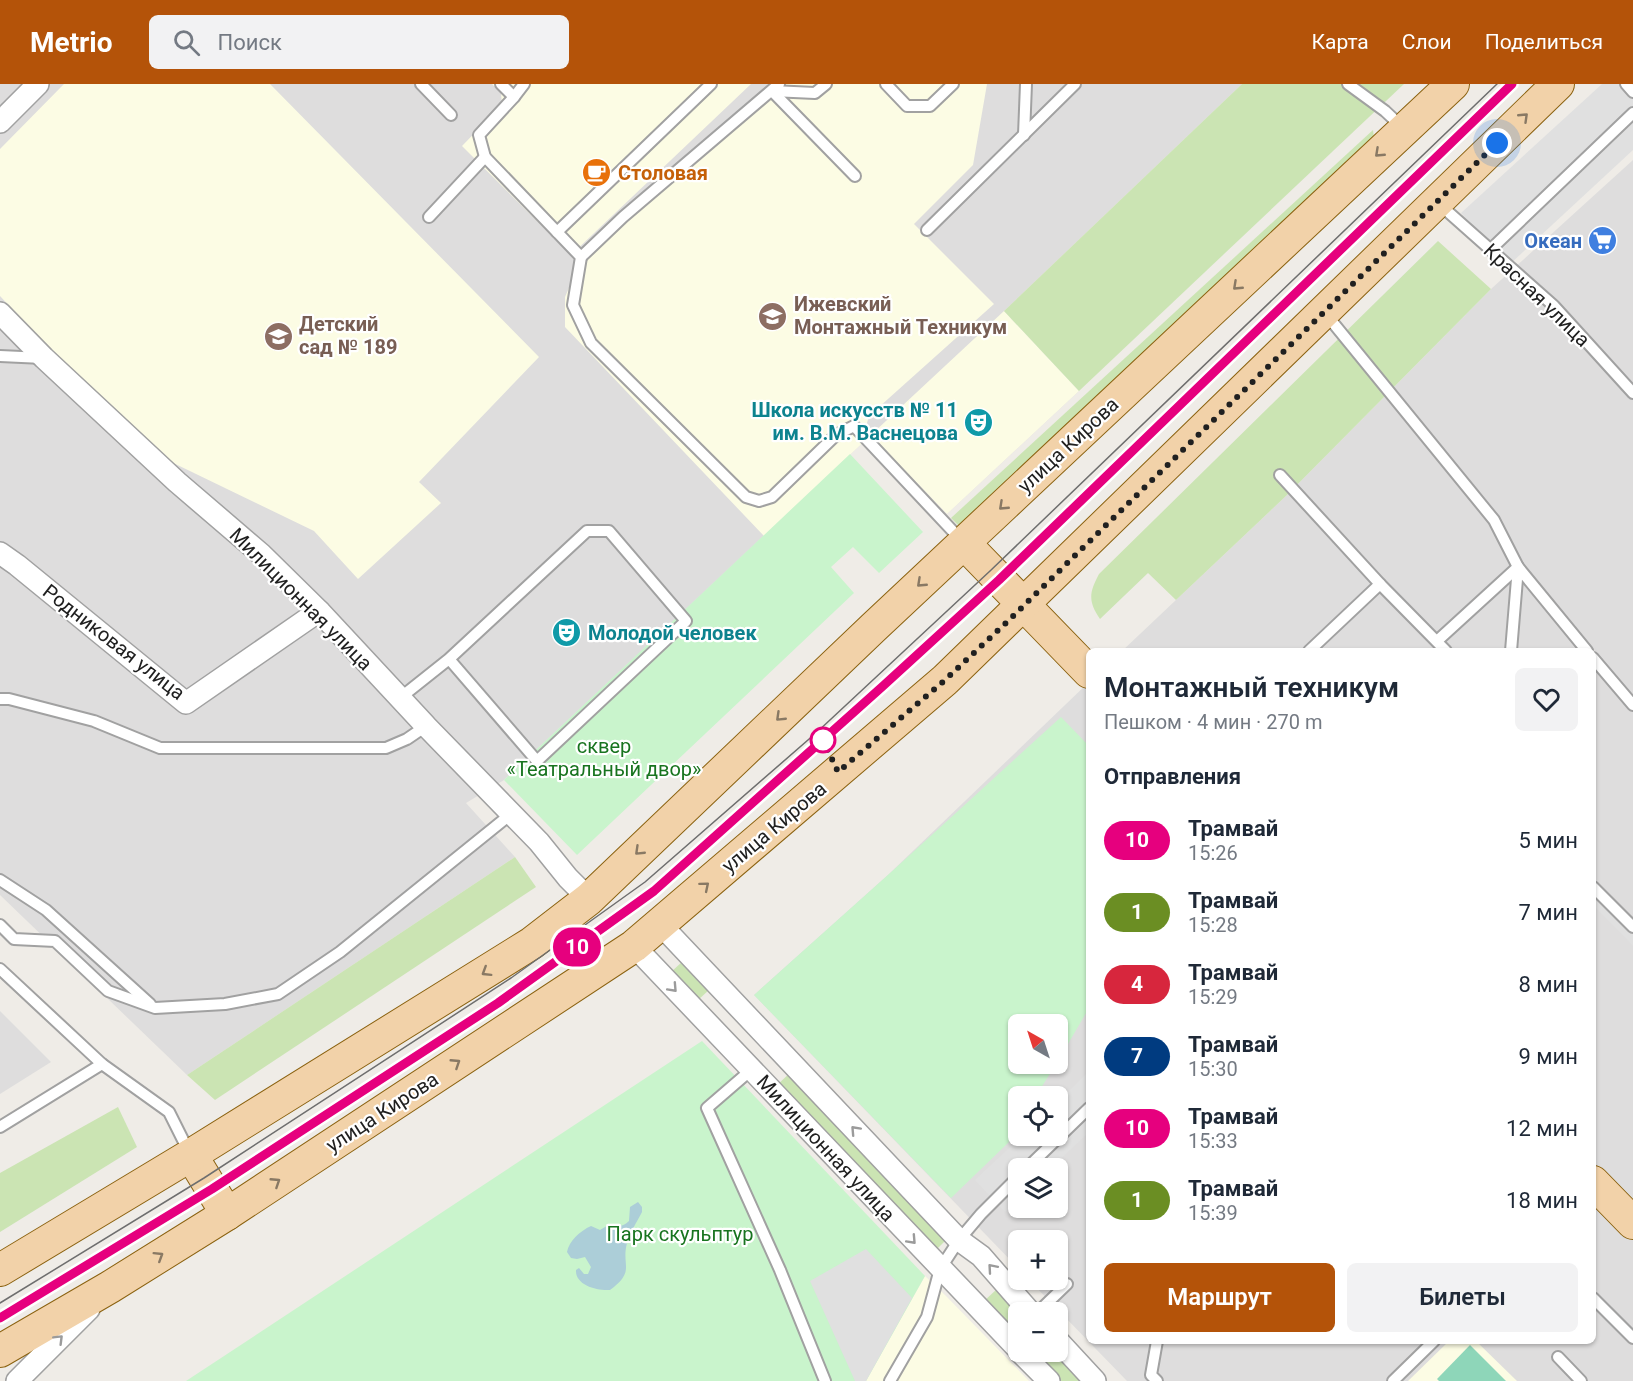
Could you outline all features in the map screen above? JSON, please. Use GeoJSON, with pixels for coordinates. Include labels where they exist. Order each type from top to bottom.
{"type":"FeatureCollection","features":[{"type":"Feature","properties":{"kind":"main road","name":"улица Кирова"},"geometry":{"type":"LineString","coordinates":[[0,1270],[191,1155],[532,943],[589,898],[1453,84]]}},
{"type":"Feature","properties":{"kind":"main road","name":"улица Кирова"},"geometry":{"type":"LineString","coordinates":[[0,1351],[110,1287],[227,1214],[634,946],[945,680],[1024,606],[1558,84]]}},
{"type":"Feature","properties":{"kind":"main road"},"geometry":{"type":"LineString","coordinates":[[964,543],[1086,669]]}},
{"type":"Feature","properties":{"kind":"main road"},"geometry":{"type":"LineString","coordinates":[[191,1155],[227,1214]]}},
{"type":"Feature","properties":{"kind":"main road"},"geometry":{"type":"LineString","coordinates":[[1596,1187],[1633,1223]]}},
{"type":"Feature","properties":{"kind":"street"},"geometry":{"type":"LineString","coordinates":[[0,122],[38,84]]}},
{"type":"Feature","properties":{"kind":"street","name":"Милиционная улица"},"geometry":{"type":"LineString","coordinates":[[0,313],[44,358],[177,482],[261,554],[319,611],[426,726],[539,842],[568,878],[589,898]]}},
{"type":"Feature","properties":{"kind":"street","name":"Родниковая улица"},"geometry":{"type":"LineString","coordinates":[[0,554],[17,565],[186,703],[319,611]]}},
{"type":"Feature","properties":{"kind":"street","name":"Милиционная улица"},"geometry":{"type":"LineString","coordinates":[[660,924],[959,1240],[981,1256],[1021,1302]]}},
{"type":"Feature","properties":{"kind":"street","name":"Милиционная улица"},"geometry":{"type":"LineString","coordinates":[[634,946],[1008,1340]]}},
{"type":"Feature","properties":{"kind":"street"},"geometry":{"type":"LineString","coordinates":[[17,1381],[110,1287]]}},
{"type":"Feature","properties":{"kind":"street"},"geometry":{"type":"LineString","coordinates":[[1068,1352],[1095,1381]]}},
{"type":"Feature","properties":{"kind":"street","name":"Милиционная улица"},"geometry":{"type":"LineString","coordinates":[[1030,1362],[1049,1381]]}},
{"type":"Feature","properties":{"kind":"lane"},"geometry":{"type":"LineString","coordinates":[[421,84],[451,115]]}},
{"type":"Feature","properties":{"kind":"lane"},"geometry":{"type":"LineString","coordinates":[[501,84],[514,98]]}},
{"type":"Feature","properties":{"kind":"lane"},"geometry":{"type":"LineString","coordinates":[[524,84],[479,135],[485,157],[581,257]]}},
{"type":"Feature","properties":{"kind":"lane"},"geometry":{"type":"LineString","coordinates":[[557,232],[711,84]]}},
{"type":"Feature","properties":{"kind":"lane"},"geometry":{"type":"LineString","coordinates":[[826,84],[814,93],[776,87],[623,217],[581,257],[573,305],[591,343],[746,497],[759,501],[772,497],[836,435],[855,426],[964,543]]}},
{"type":"Feature","properties":{"kind":"lane"},"geometry":{"type":"LineString","coordinates":[[886,84],[907,106],[930,106],[953,84]]}},
{"type":"Feature","properties":{"kind":"lane"},"geometry":{"type":"LineString","coordinates":[[1024,135],[1026,84]]}},
{"type":"Feature","properties":{"kind":"lane"},"geometry":{"type":"LineString","coordinates":[[927,230],[1075,84]]}},
{"type":"Feature","properties":{"kind":"lane"},"geometry":{"type":"LineString","coordinates":[[1348,84],[1405,129]]}},
{"type":"Feature","properties":{"kind":"lane"},"geometry":{"type":"LineString","coordinates":[[1626,84],[1633,92]]}},
{"type":"Feature","properties":{"kind":"lane"},"geometry":{"type":"LineString","coordinates":[[776,87],[855,176]]}},
{"type":"Feature","properties":{"kind":"lane"},"geometry":{"type":"LineString","coordinates":[[1490,250],[1633,113]]}},
{"type":"Feature","properties":{"kind":"lane"},"geometry":{"type":"LineString","coordinates":[[429,217],[485,157]]}},
{"type":"Feature","properties":{"kind":"lane","name":"Красная улица"},"geometry":{"type":"LineString","coordinates":[[1437,202],[1554,306],[1633,393]]}},
{"type":"Feature","properties":{"kind":"lane"},"geometry":{"type":"LineString","coordinates":[[1324,312],[1494,520],[1518,567],[1585,648]]}},
{"type":"Feature","properties":{"kind":"lane"},"geometry":{"type":"LineString","coordinates":[[0,356],[44,358]]}},
{"type":"Feature","properties":{"kind":"lane"},"geometry":{"type":"LineString","coordinates":[[1280,475],[1380,584],[1443,648]]}},
{"type":"Feature","properties":{"kind":"lane"},"geometry":{"type":"LineString","coordinates":[[400,698],[449,659],[587,531],[609,531],[686,621],[537,761],[449,659]]}},
{"type":"Feature","properties":{"kind":"lane"},"geometry":{"type":"LineString","coordinates":[[1437,641],[1518,567]]}},
{"type":"Feature","properties":{"kind":"lane"},"geometry":{"type":"LineString","coordinates":[[1511,648],[1518,567]]}},
{"type":"Feature","properties":{"kind":"lane"},"geometry":{"type":"LineString","coordinates":[[1312,648],[1380,584]]}},
{"type":"Feature","properties":{"kind":"lane"},"geometry":{"type":"LineString","coordinates":[[1596,662],[1633,705]]}},
{"type":"Feature","properties":{"kind":"lane"},"geometry":{"type":"LineString","coordinates":[[0,699],[9,699],[94,721],[160,748],[386,748],[407,739],[426,726]]}},
{"type":"Feature","properties":{"kind":"lane"},"geometry":{"type":"LineString","coordinates":[[0,925],[14,939],[55,941],[108,991],[155,1008],[225,1004],[278,994],[340,952],[511,814]]}},
{"type":"Feature","properties":{"kind":"lane"},"geometry":{"type":"LineString","coordinates":[[0,879],[46,910],[155,1008]]}},
{"type":"Feature","properties":{"kind":"lane"},"geometry":{"type":"LineString","coordinates":[[1596,890],[1633,927]]}},
{"type":"Feature","properties":{"kind":"lane"},"geometry":{"type":"LineString","coordinates":[[0,969],[102,1064],[169,1112],[191,1155]]}},
{"type":"Feature","properties":{"kind":"lane"},"geometry":{"type":"LineString","coordinates":[[0,1127],[102,1064]]}},
{"type":"Feature","properties":{"kind":"lane"},"geometry":{"type":"LineString","coordinates":[[751,1070],[708,1108],[780,1270],[825,1381]]}},
{"type":"Feature","properties":{"kind":"lane"},"geometry":{"type":"LineString","coordinates":[[1037,1158],[1086,1111]]}},
{"type":"Feature","properties":{"kind":"lane"},"geometry":{"type":"LineString","coordinates":[[890,1381],[927,1317],[940,1269],[959,1240],[1008,1187]]}},
{"type":"Feature","properties":{"kind":"lane"},"geometry":{"type":"LineString","coordinates":[[1048,1302],[1061,1290]]}},
{"type":"Feature","properties":{"kind":"lane"},"geometry":{"type":"LineString","coordinates":[[1596,1301],[1633,1338]]}},
{"type":"Feature","properties":{"kind":"lane"},"geometry":{"type":"LineString","coordinates":[[1157,1344],[1151,1376],[1157,1381]]}},
{"type":"Feature","properties":{"kind":"lane"},"geometry":{"type":"LineString","coordinates":[[1394,1381],[1431,1344]]}},
{"type":"Feature","properties":{"kind":"lane"},"geometry":{"type":"LineString","coordinates":[[1558,1357],[1581,1381]]}},
{"type":"Feature","properties":{"kind":"shaded area"},"geometry":{"type":"Polygon","coordinates":[[[0,84],[1242,84],[1004,311],[1079,391],[947,514],[871,435],[504,780],[466,803],[515,857],[187,1075],[0,895],[0,84]]]}},
{"type":"Feature","properties":{"kind":"shaded area","name":"Детский сад № 189"},"geometry":{"type":"Polygon","coordinates":[[[64,84],[270,84],[539,357],[419,482],[441,503],[358,579],[314,531],[163,458],[80,381],[0,296],[0,149],[64,84]]]}},
{"type":"Feature","properties":{"kind":"shaded area"},"geometry":{"type":"Polygon","coordinates":[[[492,84],[751,84],[571,255],[462,146],[502,105],[501,93],[492,84]]]}},
{"type":"Feature","properties":{"kind":"shaded area","name":"Ижевский Монтажный Техникум"},"geometry":{"type":"Polygon","coordinates":[[[768,84],[987,84],[973,165],[914,224],[994,304],[869,416],[867,423],[872,434],[1004,311],[1079,391],[947,514],[871,435],[764,536],[565,327],[565,297],[579,265],[764,91],[768,84]]]}},
{"type":"Feature","properties":{"kind":"shaded area"},"geometry":{"type":"Polygon","coordinates":[[[1602,84],[1633,84],[1633,150],[1509,265],[1461,213],[1602,84]]]}},
{"type":"Feature","properties":{"kind":"shaded area"},"geometry":{"type":"Polygon","coordinates":[[[1633,160],[1633,1381],[1127,1381],[1091,1344],[1596,1344],[1596,648],[1125,648],[1287,495],[1491,289],[1633,160]]]}},
{"type":"Feature","properties":{"kind":"shaded area"},"geometry":{"type":"Polygon","coordinates":[[[1086,685],[1086,1339],[1068,1320],[1068,1302],[1050,1302],[1039,1290],[1068,1290],[1068,1230],[1008,1230],[1008,1258],[754,995],[889,874],[1086,685]]]}},
{"type":"Feature","properties":{"kind":"shaded area"},"geometry":{"type":"Polygon","coordinates":[[[1596,883],[1633,920],[1633,946],[1596,908],[1596,883]]]}},
{"type":"Feature","properties":{"kind":"shaded area"},"geometry":{"type":"Polygon","coordinates":[[[0,1011],[51,1062],[0,1094],[0,1011]]]}},
{"type":"Feature","properties":{"kind":"shaded area"},"geometry":{"type":"Polygon","coordinates":[[[1086,1074],[1086,1135],[1062,1158],[1008,1158],[1008,1209],[1005,1212],[975,1180],[1011,1146],[1068,1146],[1068,1092],[1086,1074]]]}},
{"type":"Feature","properties":{"kind":"shaded area"},"geometry":{"type":"Polygon","coordinates":[[[866,1249],[912,1298],[866,1381],[855,1381],[810,1281],[866,1249]]]}},
{"type":"Feature","properties":{"kind":"shaded area"},"geometry":{"type":"Polygon","coordinates":[[[925,1276],[1029,1381],[866,1381],[925,1276]]]}},
{"type":"Feature","properties":{"kind":"shaded area"},"geometry":{"type":"Polygon","coordinates":[[[1446,1344],[1479,1344],[1517,1381],[1408,1381],[1446,1344]]]}},
{"type":"Feature","properties":{"kind":"green space"},"geometry":{"type":"Polygon","coordinates":[[[1242,84],[1404,84],[1079,391],[1004,311],[1242,84]]]}},
{"type":"Feature","properties":{"kind":"green space"},"geometry":{"type":"Polygon","coordinates":[[[1373,130],[1374,138],[959,526],[951,518],[1373,130]]]}},
{"type":"Feature","properties":{"kind":"green space"},"geometry":{"type":"Polygon","coordinates":[[[1438,241],[1491,289],[1287,495],[1176,600],[1148,573],[1100,619],[1093,607],[1091,597],[1099,574],[1438,241]]]}},
{"type":"Feature","properties":{"kind":"green space","name":"сквер «Театральный двор»"},"geometry":{"type":"Polygon","coordinates":[[[850,454],[923,532],[879,573],[853,547],[831,567],[854,593],[577,855],[504,780],[850,454]]]}},
{"type":"Feature","properties":{"kind":"green space"},"geometry":{"type":"Polygon","coordinates":[[[1061,717],[1086,743],[1086,1013],[1068,1044],[1068,1014],[1008,1014],[1008,1074],[1050,1074],[1042,1086],[1008,1086],[1008,1143],[951,1198],[754,995],[1061,717]]]}},
{"type":"Feature","properties":{"kind":"green space"},"geometry":{"type":"Polygon","coordinates":[[[515,857],[536,887],[215,1100],[187,1075],[515,857]]]}},
{"type":"Feature","properties":{"kind":"green space"},"geometry":{"type":"Polygon","coordinates":[[[683,961],[710,989],[697,1001],[670,973],[683,961]]]}},
{"type":"Feature","properties":{"kind":"green space","name":"Парк скульптур"},"geometry":{"type":"Polygon","coordinates":[[[702,1041],[925,1276],[866,1381],[186,1381],[702,1041]]]}},
{"type":"Feature","properties":{"kind":"green space"},"geometry":{"type":"Polygon","coordinates":[[[791,1072],[949,1237],[934,1252],[776,1086],[791,1072]]]}},
{"type":"Feature","properties":{"kind":"green space"},"geometry":{"type":"Polygon","coordinates":[[[118,1107],[137,1147],[0,1232],[0,1173],[118,1107]]]}},
{"type":"Feature","properties":{"kind":"green space"},"geometry":{"type":"Polygon","coordinates":[[[997,1289],[1009,1302],[1008,1329],[983,1302],[997,1289]]]}},
{"type":"Feature","properties":{"kind":"green space"},"geometry":{"type":"Polygon","coordinates":[[[1470,1345],[1506,1381],[1439,1381],[1437,1379],[1470,1345]]]}},
{"type":"Feature","properties":{"kind":"green space"},"geometry":{"type":"Polygon","coordinates":[[[1040,1362],[1067,1362],[1085,1381],[1058,1381],[1040,1362]]]}},
{"type":"Feature","properties":{"kind":"water"},"geometry":{"type":"Polygon","coordinates":[[[638,1202],[642,1207],[642,1212],[627,1243],[626,1268],[623,1278],[610,1290],[593,1288],[583,1283],[579,1280],[576,1270],[579,1268],[584,1274],[588,1274],[591,1267],[585,1257],[571,1258],[567,1252],[573,1240],[591,1226],[600,1230],[610,1224],[618,1226],[625,1224],[629,1221],[630,1207],[638,1202]]]}},
{"type":"Feature","properties":{"kind":"tram line"},"geometry":{"type":"LineString","coordinates":[[0,1303],[204,1178],[511,978],[645,882],[816,733],[990,571],[1497,84]]}},
{"type":"Feature","properties":{"kind":"tram line"},"geometry":{"type":"LineString","coordinates":[[0,1318],[212,1189],[517,991],[654,891],[999,580],[1512,84]]}},
{"type":"Feature","properties":{"kind":"tram line","name":"10"},"geometry":{"type":"LineString","coordinates":[[0,1318],[212,1189],[517,991],[654,891],[999,580],[1512,84]]}},
{"type":"Feature","properties":{"kind":"place","name":"Столовая"},"geometry":{"type":"Point","coordinates":[597,173]}},
{"type":"Feature","properties":{"kind":"place","name":"Океан"},"geometry":{"type":"Point","coordinates":[1603,241]}},
{"type":"Feature","properties":{"kind":"place","name":"Ижевский Монтажный Техникум"},"geometry":{"type":"Point","coordinates":[773,316]}},
{"type":"Feature","properties":{"kind":"place","name":"Детский сад № 189"},"geometry":{"type":"Point","coordinates":[278,336]}},
{"type":"Feature","properties":{"kind":"place","name":"Школа искусств № 11 им. В.М. Васнецова"},"geometry":{"type":"Point","coordinates":[979,422]}},
{"type":"Feature","properties":{"kind":"place","name":"Молодой человек"},"geometry":{"type":"Point","coordinates":[567,633]}},
{"type":"Feature","properties":{"kind":"route"},"geometry":{"type":"LineString","coordinates":[[823,740],[838,772],[945,680],[1024,606],[1497,143]]}}]}
